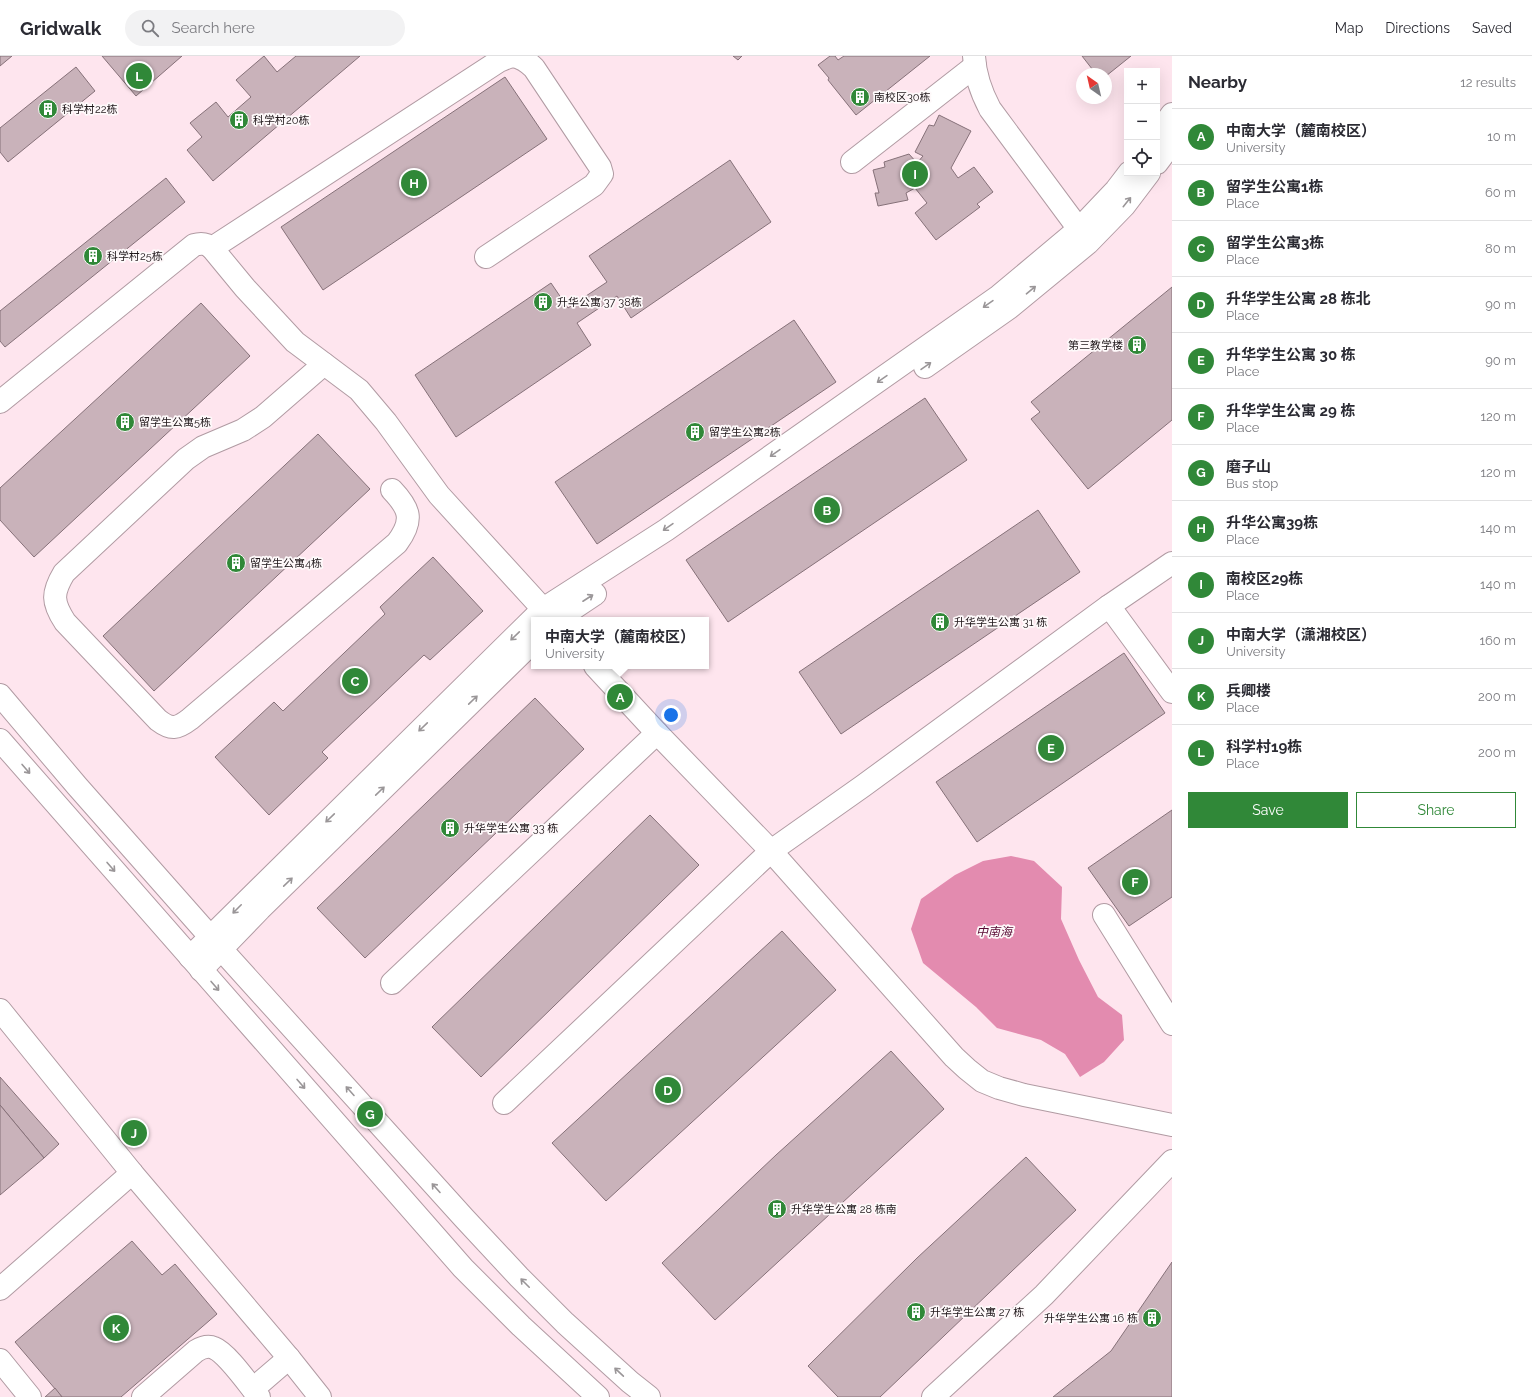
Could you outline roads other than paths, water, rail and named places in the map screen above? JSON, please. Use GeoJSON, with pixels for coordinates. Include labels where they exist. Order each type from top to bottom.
{"type":"FeatureCollection","features":[{"type":"Feature","properties":{"kind":"street"},"geometry":{"type":"LineString","coordinates":[[212,248],[499,61],[512,56],[519,57],[527,61],[534,68],[600,167],[602,174],[594,186],[486,257]]}},
{"type":"Feature","properties":{"kind":"street"},"geometry":{"type":"LineString","coordinates":[[852,162],[974,61],[980,90],[990,109],[1084,236]]}},
{"type":"Feature","properties":{"kind":"street"},"geometry":{"type":"LineString","coordinates":[[1160,131],[1172,114]]}},
{"type":"Feature","properties":{"kind":"street"},"geometry":{"type":"LineString","coordinates":[[1160,159],[1172,143]]}},
{"type":"Feature","properties":{"kind":"street"},"geometry":{"type":"LineString","coordinates":[[1084,236],[1127,176]]}},
{"type":"Feature","properties":{"kind":"street"},"geometry":{"type":"LineString","coordinates":[[0,402],[194,245],[200,243],[207,244],[280,328],[359,390],[386,422],[439,495],[551,616],[666,530],[1084,236],[1124,206],[1147,176]]}},
{"type":"Feature","properties":{"kind":"street"},"geometry":{"type":"LineString","coordinates":[[324,364],[263,417],[243,430],[203,447],[186,459],[64,573],[57,585],[54,597],[58,611],[65,622],[158,720],[170,727],[177,727],[190,718],[397,543],[405,532],[408,521],[407,510],[402,500],[392,490]]}},
{"type":"Feature","properties":{"kind":"street"},"geometry":{"type":"LineString","coordinates":[[504,1102],[771,851],[863,786],[1109,606],[1172,563]]}},
{"type":"Feature","properties":{"kind":"street"},"geometry":{"type":"LineString","coordinates":[[1109,606],[1172,692]]}},
{"type":"Feature","properties":{"kind":"street"},"geometry":{"type":"LineString","coordinates":[[195,963],[531,635]]}},
{"type":"Feature","properties":{"kind":"street"},"geometry":{"type":"LineString","coordinates":[[215,943],[531,644]]}},
{"type":"Feature","properties":{"kind":"street"},"geometry":{"type":"LineString","coordinates":[[598,669],[657,733],[771,851],[954,1057],[967,1069],[982,1080],[999,1088],[1024,1095],[1172,1126]]}},
{"type":"Feature","properties":{"kind":"street"},"geometry":{"type":"LineString","coordinates":[[0,695],[77,786],[215,943],[519,1277],[571,1328],[630,1382],[649,1397]]}},
{"type":"Feature","properties":{"kind":"street"},"geometry":{"type":"LineString","coordinates":[[392,983],[657,733]]}},
{"type":"Feature","properties":{"kind":"street"},"geometry":{"type":"LineString","coordinates":[[0,740],[463,1268],[521,1326],[598,1397]]}},
{"type":"Feature","properties":{"kind":"street"},"geometry":{"type":"LineString","coordinates":[[1104,915],[1172,1024]]}},
{"type":"Feature","properties":{"kind":"street"},"geometry":{"type":"LineString","coordinates":[[0,1010],[132,1173],[290,1358],[320,1397]]}},
{"type":"Feature","properties":{"kind":"street"},"geometry":{"type":"LineString","coordinates":[[933,1397],[1044,1295],[1172,1161]]}},
{"type":"Feature","properties":{"kind":"street"},"geometry":{"type":"LineString","coordinates":[[0,1289],[132,1173]]}},
{"type":"Feature","properties":{"kind":"street"},"geometry":{"type":"LineString","coordinates":[[143,1397],[196,1351],[204,1347],[213,1347],[223,1354],[256,1393],[290,1358]]}},
{"type":"Feature","properties":{"kind":"street"},"geometry":{"type":"LineString","coordinates":[[0,1360],[30,1397]]}},
{"type":"Feature","properties":{"kind":"water","name":"中南海"},"geometry":{"type":"Polygon","coordinates":[[[1011,856],[1034,861],[1062,887],[1061,919],[1079,960],[1098,997],[1122,1015],[1124,1040],[1104,1062],[1080,1077],[1065,1054],[1041,1040],[997,1028],[976,1007],[923,963],[911,929],[921,899],[955,875],[983,861],[1011,856]]]}},
{"type":"Feature","properties":{"kind":"place","name":"科学村19栋"},"geometry":{"type":"Point","coordinates":[139,76]}},
{"type":"Feature","properties":{"kind":"place","name":"南校区30栋"},"geometry":{"type":"Point","coordinates":[860,97]}},
{"type":"Feature","properties":{"kind":"place","name":"科学村22栋"},"geometry":{"type":"Point","coordinates":[48,109]}},
{"type":"Feature","properties":{"kind":"place","name":"科学村20栋"},"geometry":{"type":"Point","coordinates":[239,120]}},
{"type":"Feature","properties":{"kind":"place","name":"南校区29栋"},"geometry":{"type":"Point","coordinates":[915,174]}},
{"type":"Feature","properties":{"kind":"place","name":"升华公寓39栋"},"geometry":{"type":"Point","coordinates":[414,183]}},
{"type":"Feature","properties":{"kind":"place","name":"科学村25栋"},"geometry":{"type":"Point","coordinates":[93,256]}},
{"type":"Feature","properties":{"kind":"place","name":"升华公寓 37 38栋"},"geometry":{"type":"Point","coordinates":[543,302]}},
{"type":"Feature","properties":{"kind":"place","name":"第三教学楼"},"geometry":{"type":"Point","coordinates":[1137,345]}},
{"type":"Feature","properties":{"kind":"place","name":"留学生公寓5栋"},"geometry":{"type":"Point","coordinates":[125,422]}},
{"type":"Feature","properties":{"kind":"place","name":"留学生公寓2栋"},"geometry":{"type":"Point","coordinates":[695,432]}},
{"type":"Feature","properties":{"kind":"place","name":"留学生公寓1栋"},"geometry":{"type":"Point","coordinates":[827,510]}},
{"type":"Feature","properties":{"kind":"place","name":"留学生公寓4栋"},"geometry":{"type":"Point","coordinates":[236,563]}},
{"type":"Feature","properties":{"kind":"place","name":"升华学生公寓 31 栋"},"geometry":{"type":"Point","coordinates":[940,622]}},
{"type":"Feature","properties":{"kind":"place","name":"留学生公寓3栋"},"geometry":{"type":"Point","coordinates":[355,681]}},
{"type":"Feature","properties":{"kind":"place","name":"中南大学（麓南校区）"},"geometry":{"type":"Point","coordinates":[620,697]}},
{"type":"Feature","properties":{"kind":"place","name":"升华学生公寓 30 栋"},"geometry":{"type":"Point","coordinates":[1051,748]}},
{"type":"Feature","properties":{"kind":"place","name":"升华学生公寓 33 栋"},"geometry":{"type":"Point","coordinates":[450,828]}},
{"type":"Feature","properties":{"kind":"place","name":"升华学生公寓 29 栋"},"geometry":{"type":"Point","coordinates":[1135,882]}},
{"type":"Feature","properties":{"kind":"place","name":"升华学生公寓 28 栋北"},"geometry":{"type":"Point","coordinates":[668,1090]}},
{"type":"Feature","properties":{"kind":"place","name":"磨子山"},"geometry":{"type":"Point","coordinates":[370,1114]}},
{"type":"Feature","properties":{"kind":"place","name":"中南大学（潇湘校区）"},"geometry":{"type":"Point","coordinates":[134,1133]}},
{"type":"Feature","properties":{"kind":"place","name":"升华学生公寓 28 栋南"},"geometry":{"type":"Point","coordinates":[777,1209]}},
{"type":"Feature","properties":{"kind":"place","name":"升华学生公寓 27 栋"},"geometry":{"type":"Point","coordinates":[916,1312]}},
{"type":"Feature","properties":{"kind":"place","name":"升华学生公寓 16 栋"},"geometry":{"type":"Point","coordinates":[1152,1318]}},
{"type":"Feature","properties":{"kind":"place","name":"兵卿楼"},"geometry":{"type":"Point","coordinates":[116,1328]}}]}
